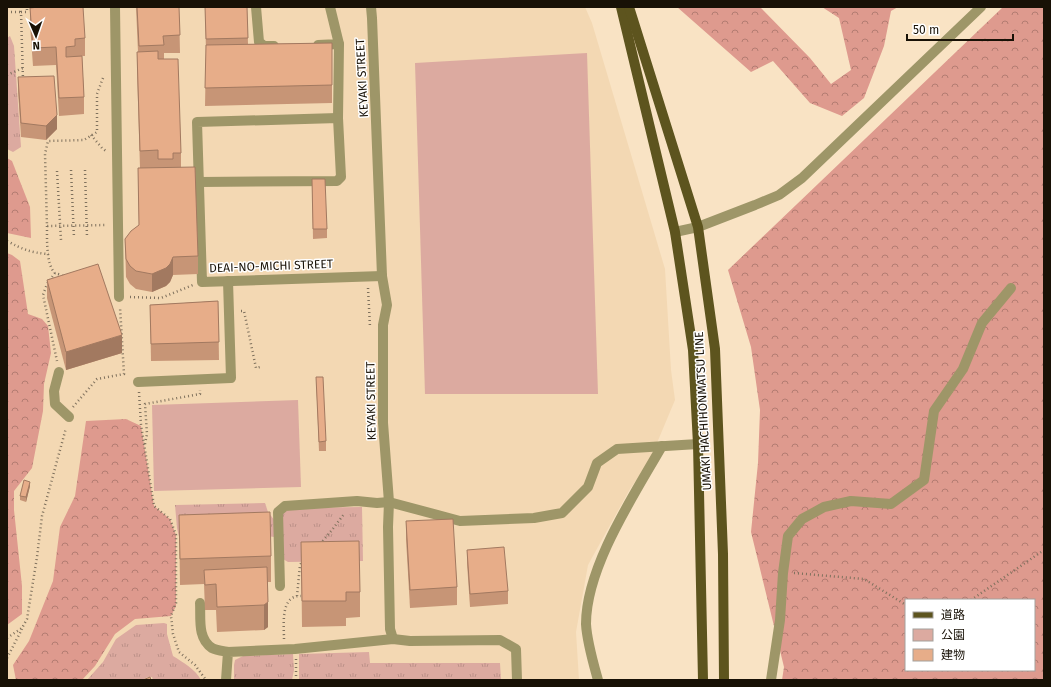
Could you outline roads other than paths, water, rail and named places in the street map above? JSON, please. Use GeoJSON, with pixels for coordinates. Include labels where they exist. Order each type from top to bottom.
{"type":"FeatureCollection","features":[{"type":"Feature","properties":{"kind":"main road","name":"UMAKI HACHIHONMATSU LINE"},"geometry":{"type":"LineString","coordinates":[[621,7],[675,232],[693,350],[698,444],[703,680]]}},
{"type":"Feature","properties":{"kind":"main road","name":"UMAKI HACHIHONMATSU LINE"},"geometry":{"type":"LineString","coordinates":[[630,7],[698,226],[715,349],[723,554],[724,680]]}},
{"type":"Feature","properties":{"kind":"street"},"geometry":{"type":"LineString","coordinates":[[115,7],[119,297]]}},
{"type":"Feature","properties":{"kind":"street"},"geometry":{"type":"LineString","coordinates":[[256,7],[259,42],[264,46],[286,46]]}},
{"type":"Feature","properties":{"kind":"street"},"geometry":{"type":"LineString","coordinates":[[330,7],[339,44],[338,118],[340,177],[337,181],[200,182],[197,122],[338,118]]}},
{"type":"Feature","properties":{"kind":"street","name":"KEYAKI STREET"},"geometry":{"type":"LineString","coordinates":[[370,7],[372,18],[376,99],[382,276],[387,305],[383,325],[383,423],[390,502],[388,526],[390,629],[393,639]]}},
{"type":"Feature","properties":{"kind":"street"},"geometry":{"type":"LineString","coordinates":[[675,232],[698,226],[755,206],[779,195],[802,178],[981,7]]}},
{"type":"Feature","properties":{"kind":"street"},"geometry":{"type":"LineString","coordinates":[[309,45],[339,44]]}},
{"type":"Feature","properties":{"kind":"street","name":"DEAI-NO-MICHI STREET"},"geometry":{"type":"LineString","coordinates":[[200,182],[202,282],[382,276]]}},
{"type":"Feature","properties":{"kind":"street"},"geometry":{"type":"LineString","coordinates":[[138,382],[231,378],[228,281]]}},
{"type":"Feature","properties":{"kind":"street"},"geometry":{"type":"LineString","coordinates":[[771,680],[780,620],[783,573],[788,536],[802,519],[824,507],[851,502],[891,504],[924,480],[934,411],[963,369],[982,323],[1011,288]]}},
{"type":"Feature","properties":{"kind":"street"},"geometry":{"type":"LineString","coordinates":[[59,372],[54,391],[55,404],[70,417]]}},
{"type":"Feature","properties":{"kind":"street"},"geometry":{"type":"LineString","coordinates":[[280,586],[278,512],[285,506],[357,501],[377,503],[390,502],[460,521],[534,518],[562,513],[588,487],[597,463],[617,449],[698,444]]}},
{"type":"Feature","properties":{"kind":"street"},"geometry":{"type":"LineString","coordinates":[[598,680],[592,660],[586,624],[588,598],[601,558],[628,505],[662,446]]}},
{"type":"Feature","properties":{"kind":"street"},"geometry":{"type":"LineString","coordinates":[[200,603],[201,635],[205,642],[213,648],[228,652],[290,649],[393,639],[410,641],[500,640],[516,649],[518,680]]}},
{"type":"Feature","properties":{"kind":"street"},"geometry":{"type":"LineString","coordinates":[[226,680],[228,652]]}}]}
